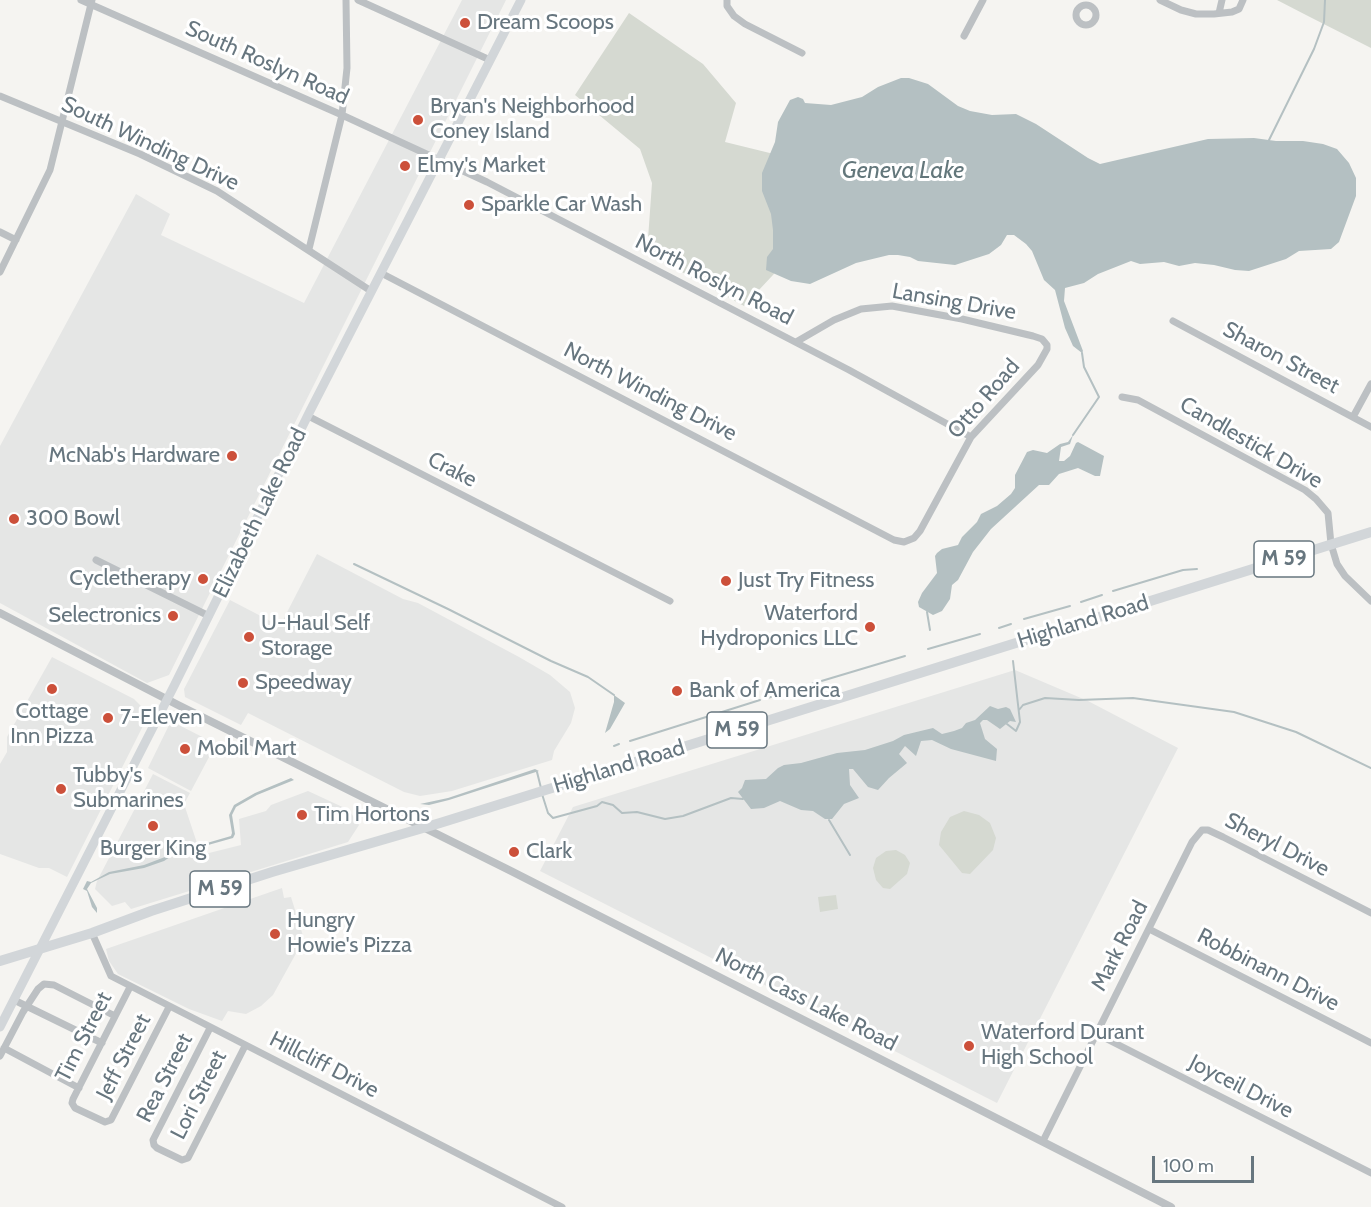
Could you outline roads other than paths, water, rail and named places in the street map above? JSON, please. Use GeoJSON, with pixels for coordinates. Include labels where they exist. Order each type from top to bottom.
{"type":"FeatureCollection","features":[{"type":"Feature","properties":{"kind":"highway","name":"Highland Road"},"geometry":{"type":"LineString","coordinates":[[39,950],[175,903],[423,828],[1371,532]]}},
{"type":"Feature","properties":{"kind":"highway","name":"M 59"},"geometry":{"type":"LineString","coordinates":[[0,961],[39,950]]}},
{"type":"Feature","properties":{"kind":"main road","name":"Elizabeth Lake Road"},"geometry":{"type":"LineString","coordinates":[[0,1027],[167,700],[371,291],[521,0]]}},
{"type":"Feature","properties":{"kind":"street","name":"South Roslyn Road"},"geometry":{"type":"LineString","coordinates":[[81,0],[91,2],[439,159]]}},
{"type":"Feature","properties":{"kind":"street"},"geometry":{"type":"LineString","coordinates":[[309,249],[342,115],[347,68],[346,0]]}},
{"type":"Feature","properties":{"kind":"street"},"geometry":{"type":"LineString","coordinates":[[358,0],[490,60]]}},
{"type":"Feature","properties":{"kind":"street"},"geometry":{"type":"LineString","coordinates":[[727,0],[727,6],[734,16],[744,24],[802,52]]}},
{"type":"Feature","properties":{"kind":"street"},"geometry":{"type":"LineString","coordinates":[[964,36],[983,0]]}},
{"type":"Feature","properties":{"kind":"street"},"geometry":{"type":"LineString","coordinates":[[1160,0],[1196,14],[1226,14],[1239,9],[1243,0]]}},
{"type":"Feature","properties":{"kind":"street"},"geometry":{"type":"LineString","coordinates":[[1219,13],[1222,0]]}},
{"type":"Feature","properties":{"kind":"street"},"geometry":{"type":"LineString","coordinates":[[0,272],[50,170],[91,2]]}},
{"type":"Feature","properties":{"kind":"street","name":"South Winding Drive"},"geometry":{"type":"LineString","coordinates":[[0,96],[140,154],[217,191],[371,291]]}},
{"type":"Feature","properties":{"kind":"street","name":"North Roslyn Road"},"geometry":{"type":"LineString","coordinates":[[439,159],[796,342],[971,437]]}},
{"type":"Feature","properties":{"kind":"street"},"geometry":{"type":"LineString","coordinates":[[0,232],[16,240]]}},
{"type":"Feature","properties":{"kind":"street","name":"North Winding Drive"},"geometry":{"type":"LineString","coordinates":[[381,273],[894,540],[904,542]]}},
{"type":"Feature","properties":{"kind":"street","name":"Lansing Drive"},"geometry":{"type":"LineString","coordinates":[[796,342],[834,320],[861,309],[892,306],[962,319],[1042,339]]}},
{"type":"Feature","properties":{"kind":"street","name":"Sharon Street"},"geometry":{"type":"LineString","coordinates":[[1173,321],[1371,427]]}},
{"type":"Feature","properties":{"kind":"street","name":"Otto Road"},"geometry":{"type":"LineString","coordinates":[[904,542],[914,538],[920,531],[971,437],[1045,356],[1047,345],[1042,339]]}},
{"type":"Feature","properties":{"kind":"street"},"geometry":{"type":"LineString","coordinates":[[1353,417],[1371,384]]}},
{"type":"Feature","properties":{"kind":"street","name":"Candlestick Drive"},"geometry":{"type":"LineString","coordinates":[[1122,397],[1138,400],[1305,490],[1316,499],[1328,513],[1331,526],[1330,544],[1336,564],[1371,601]]}},
{"type":"Feature","properties":{"kind":"street","name":"Crake"},"geometry":{"type":"LineString","coordinates":[[308,416],[670,601]]}},
{"type":"Feature","properties":{"kind":"street"},"geometry":{"type":"LineString","coordinates":[[96,560],[209,616]]}},
{"type":"Feature","properties":{"kind":"street","name":"North Cass Lake Road"},"geometry":{"type":"LineString","coordinates":[[0,613],[167,700],[1172,1207]]}},
{"type":"Feature","properties":{"kind":"street","name":"Sheryl Drive"},"geometry":{"type":"LineString","coordinates":[[1166,897],[1192,842],[1202,830],[1208,830],[1371,913]]}},
{"type":"Feature","properties":{"kind":"street","name":"Mark Road"},"geometry":{"type":"LineString","coordinates":[[1043,1141],[1095,1033],[1166,897]]}},
{"type":"Feature","properties":{"kind":"street","name":"Robbinann Drive"},"geometry":{"type":"LineString","coordinates":[[1149,929],[1371,1043]]}},
{"type":"Feature","properties":{"kind":"street","name":"Hillcliff Drive"},"geometry":{"type":"LineString","coordinates":[[92,933],[111,976],[562,1207]]}},
{"type":"Feature","properties":{"kind":"street"},"geometry":{"type":"LineString","coordinates":[[0,1056],[40,987],[51,984],[115,1016]]}},
{"type":"Feature","properties":{"kind":"street","name":"Tim Street"},"geometry":{"type":"LineString","coordinates":[[73,1104],[130,987]]}},
{"type":"Feature","properties":{"kind":"street"},"geometry":{"type":"LineString","coordinates":[[14,1000],[102,1043]]}},
{"type":"Feature","properties":{"kind":"street","name":"Jeff Street"},"geometry":{"type":"LineString","coordinates":[[73,1104],[75,1108],[108,1122],[112,1119],[169,1007]]}},
{"type":"Feature","properties":{"kind":"street","name":"Rea Street"},"geometry":{"type":"LineString","coordinates":[[185,1160],[158,1148],[154,1145],[153,1140],[210,1028]]}},
{"type":"Feature","properties":{"kind":"street","name":"Joyceil Drive"},"geometry":{"type":"LineString","coordinates":[[1095,1033],[1371,1173]]}},
{"type":"Feature","properties":{"kind":"street","name":"Lori Street"},"geometry":{"type":"LineString","coordinates":[[185,1160],[245,1046]]}},
{"type":"Feature","properties":{"kind":"street"},"geometry":{"type":"LineString","coordinates":[[4,1048],[79,1088]]}},
{"type":"Feature","properties":{"kind":"water","name":"Geneva Lake"},"geometry":{"type":"Polygon","coordinates":[[[901,78],[928,84],[958,106],[970,111],[992,115],[1016,114],[1100,164],[1208,139],[1254,138],[1323,144],[1337,149],[1349,163],[1356,178],[1356,196],[1339,242],[1331,249],[1299,251],[1286,259],[1249,271],[1195,263],[1179,266],[1164,262],[1140,264],[1131,261],[1098,274],[1084,283],[1065,288],[1064,301],[1082,353],[1073,346],[1065,328],[1055,290],[1044,280],[1032,251],[1014,235],[1007,235],[1001,245],[989,254],[955,265],[889,255],[856,263],[810,284],[791,281],[766,270],[767,257],[773,249],[773,230],[771,214],[762,191],[762,173],[775,142],[778,122],[790,100],[798,97],[805,103],[831,105],[862,97],[878,87],[901,78]]]}},
{"type":"Feature","properties":{"kind":"water"},"geometry":{"type":"Polygon","coordinates":[[[1073,435],[1070,444],[1061,447],[1059,461],[1064,461],[1070,456],[1078,442],[1104,456],[1100,476],[1078,468],[1059,474],[1049,485],[1039,485],[991,529],[973,552],[958,580],[952,585],[950,599],[942,611],[933,615],[919,607],[918,602],[922,593],[937,573],[935,556],[937,553],[942,549],[958,545],[981,514],[997,506],[1011,494],[1015,488],[1015,475],[1027,452],[1033,450],[1047,453],[1060,444],[1068,442],[1073,435]]]}},
{"type":"Feature","properties":{"kind":"water"},"geometry":{"type":"Polygon","coordinates":[[[614,695],[625,703],[610,729],[605,733],[614,702],[614,695]]]}},
{"type":"Feature","properties":{"kind":"water"},"geometry":{"type":"Polygon","coordinates":[[[990,706],[1010,709],[1016,722],[1010,721],[1000,729],[987,720],[980,723],[985,739],[997,749],[996,761],[951,749],[932,740],[921,741],[916,756],[905,746],[899,754],[907,763],[878,790],[868,787],[853,769],[849,769],[850,785],[859,798],[844,804],[832,819],[825,819],[813,811],[801,810],[780,801],[764,808],[751,809],[738,792],[745,780],[766,779],[784,765],[801,763],[837,753],[865,750],[904,735],[933,728],[942,734],[954,731],[975,720],[990,706]]]}},
{"type":"Feature","properties":{"kind":"water"},"geometry":{"type":"Polygon","coordinates":[[[535,769],[539,771],[449,800],[429,805],[420,804],[448,798],[535,769]]]}},
{"type":"Feature","properties":{"kind":"water"},"geometry":{"type":"Polygon","coordinates":[[[291,778],[294,780],[257,795],[236,807],[232,815],[235,834],[233,838],[201,847],[200,845],[231,836],[229,815],[234,805],[255,793],[291,778]]]}},
{"type":"Feature","properties":{"kind":"water"},"geometry":{"type":"Polygon","coordinates":[[[178,852],[179,854],[164,861],[144,868],[110,874],[91,883],[87,889],[97,908],[97,913],[92,907],[87,891],[83,889],[87,881],[91,882],[109,872],[144,865],[178,852]]]}},
{"type":"Feature","properties":{"kind":"waterway"},"geometry":{"type":"LineString","coordinates":[[1269,140],[1314,49],[1324,22],[1325,0]]}},
{"type":"Feature","properties":{"kind":"waterway"},"geometry":{"type":"LineString","coordinates":[[1073,435],[1099,397],[1084,367],[1082,353]]}},
{"type":"Feature","properties":{"kind":"waterway"},"geometry":{"type":"LineString","coordinates":[[354,564],[588,677],[614,695]]}},
{"type":"Feature","properties":{"kind":"waterway"},"geometry":{"type":"LineString","coordinates":[[1113,591],[1183,570],[1197,569]]}},
{"type":"Feature","properties":{"kind":"waterway"},"geometry":{"type":"LineString","coordinates":[[1081,602],[1102,595]]}},
{"type":"Feature","properties":{"kind":"waterway"},"geometry":{"type":"LineString","coordinates":[[1024,619],[1070,606]]}},
{"type":"Feature","properties":{"kind":"waterway"},"geometry":{"type":"LineString","coordinates":[[927,612],[930,630]]}},
{"type":"Feature","properties":{"kind":"waterway"},"geometry":{"type":"LineString","coordinates":[[999,628],[1011,624]]}},
{"type":"Feature","properties":{"kind":"waterway"},"geometry":{"type":"LineString","coordinates":[[928,649],[980,634]]}},
{"type":"Feature","properties":{"kind":"waterway"},"geometry":{"type":"LineString","coordinates":[[778,694],[905,656]]}},
{"type":"Feature","properties":{"kind":"waterway"},"geometry":{"type":"LineString","coordinates":[[1007,724],[1016,731],[1020,722],[1013,661]]}},
{"type":"Feature","properties":{"kind":"waterway"},"geometry":{"type":"LineString","coordinates":[[767,698],[771,697]]}},
{"type":"Feature","properties":{"kind":"waterway"},"geometry":{"type":"LineString","coordinates":[[1019,710],[1023,705],[1045,698],[1079,700],[1133,698],[1234,712],[1296,732],[1371,768]]}},
{"type":"Feature","properties":{"kind":"waterway"},"geometry":{"type":"LineString","coordinates":[[630,741],[760,700]]}},
{"type":"Feature","properties":{"kind":"waterway"},"geometry":{"type":"LineString","coordinates":[[614,746],[619,744]]}},
{"type":"Feature","properties":{"kind":"waterway"},"geometry":{"type":"LineString","coordinates":[[537,772],[541,788]]}},
{"type":"Feature","properties":{"kind":"waterway"},"geometry":{"type":"LineString","coordinates":[[542,794],[548,813],[553,818],[597,806],[602,802],[613,805],[622,813],[637,812],[665,819],[683,816],[731,798],[743,799]]}},
{"type":"Feature","properties":{"kind":"waterway"},"geometry":{"type":"LineString","coordinates":[[829,820],[850,855]]}},
{"type":"Feature","properties":{"kind":"place","name":"Dream Scoops"},"geometry":{"type":"Point","coordinates":[465,23]}},
{"type":"Feature","properties":{"kind":"place","name":"Bryan's Neighborhood Coney Island"},"geometry":{"type":"Point","coordinates":[418,120]}},
{"type":"Feature","properties":{"kind":"place","name":"Elmy's Market"},"geometry":{"type":"Point","coordinates":[405,166]}},
{"type":"Feature","properties":{"kind":"place","name":"Sparkle Car Wash"},"geometry":{"type":"Point","coordinates":[469,205]}},
{"type":"Feature","properties":{"kind":"place","name":"McNab's Hardware"},"geometry":{"type":"Point","coordinates":[232,456]}},
{"type":"Feature","properties":{"kind":"place","name":"300 Bowl"},"geometry":{"type":"Point","coordinates":[14,519]}},
{"type":"Feature","properties":{"kind":"place","name":"Cycletherapy"},"geometry":{"type":"Point","coordinates":[203,579]}},
{"type":"Feature","properties":{"kind":"place","name":"Just Try Fitness"},"geometry":{"type":"Point","coordinates":[726,581]}},
{"type":"Feature","properties":{"kind":"place","name":"Selectronics"},"geometry":{"type":"Point","coordinates":[173,616]}},
{"type":"Feature","properties":{"kind":"place","name":"Waterford Hydroponics LLC"},"geometry":{"type":"Point","coordinates":[870,627]}},
{"type":"Feature","properties":{"kind":"place","name":"U-Haul Self Storage"},"geometry":{"type":"Point","coordinates":[249,637]}},
{"type":"Feature","properties":{"kind":"place","name":"Speedway"},"geometry":{"type":"Point","coordinates":[243,683]}},
{"type":"Feature","properties":{"kind":"place","name":"Cottage Inn Pizza"},"geometry":{"type":"Point","coordinates":[52,689]}},
{"type":"Feature","properties":{"kind":"place","name":"Bank of America"},"geometry":{"type":"Point","coordinates":[677,691]}},
{"type":"Feature","properties":{"kind":"place","name":"7-Eleven"},"geometry":{"type":"Point","coordinates":[108,718]}},
{"type":"Feature","properties":{"kind":"place","name":"Mobil Mart"},"geometry":{"type":"Point","coordinates":[185,749]}},
{"type":"Feature","properties":{"kind":"place","name":"Tubby's Submarines"},"geometry":{"type":"Point","coordinates":[61,789]}},
{"type":"Feature","properties":{"kind":"place","name":"Tim Hortons"},"geometry":{"type":"Point","coordinates":[302,815]}},
{"type":"Feature","properties":{"kind":"place","name":"Burger King"},"geometry":{"type":"Point","coordinates":[153,826]}},
{"type":"Feature","properties":{"kind":"place","name":"Clark"},"geometry":{"type":"Point","coordinates":[514,852]}},
{"type":"Feature","properties":{"kind":"place","name":"Hungry Howie's Pizza"},"geometry":{"type":"Point","coordinates":[275,934]}},
{"type":"Feature","properties":{"kind":"place","name":"Waterford Durant High School"},"geometry":{"type":"Point","coordinates":[969,1046]}}]}
